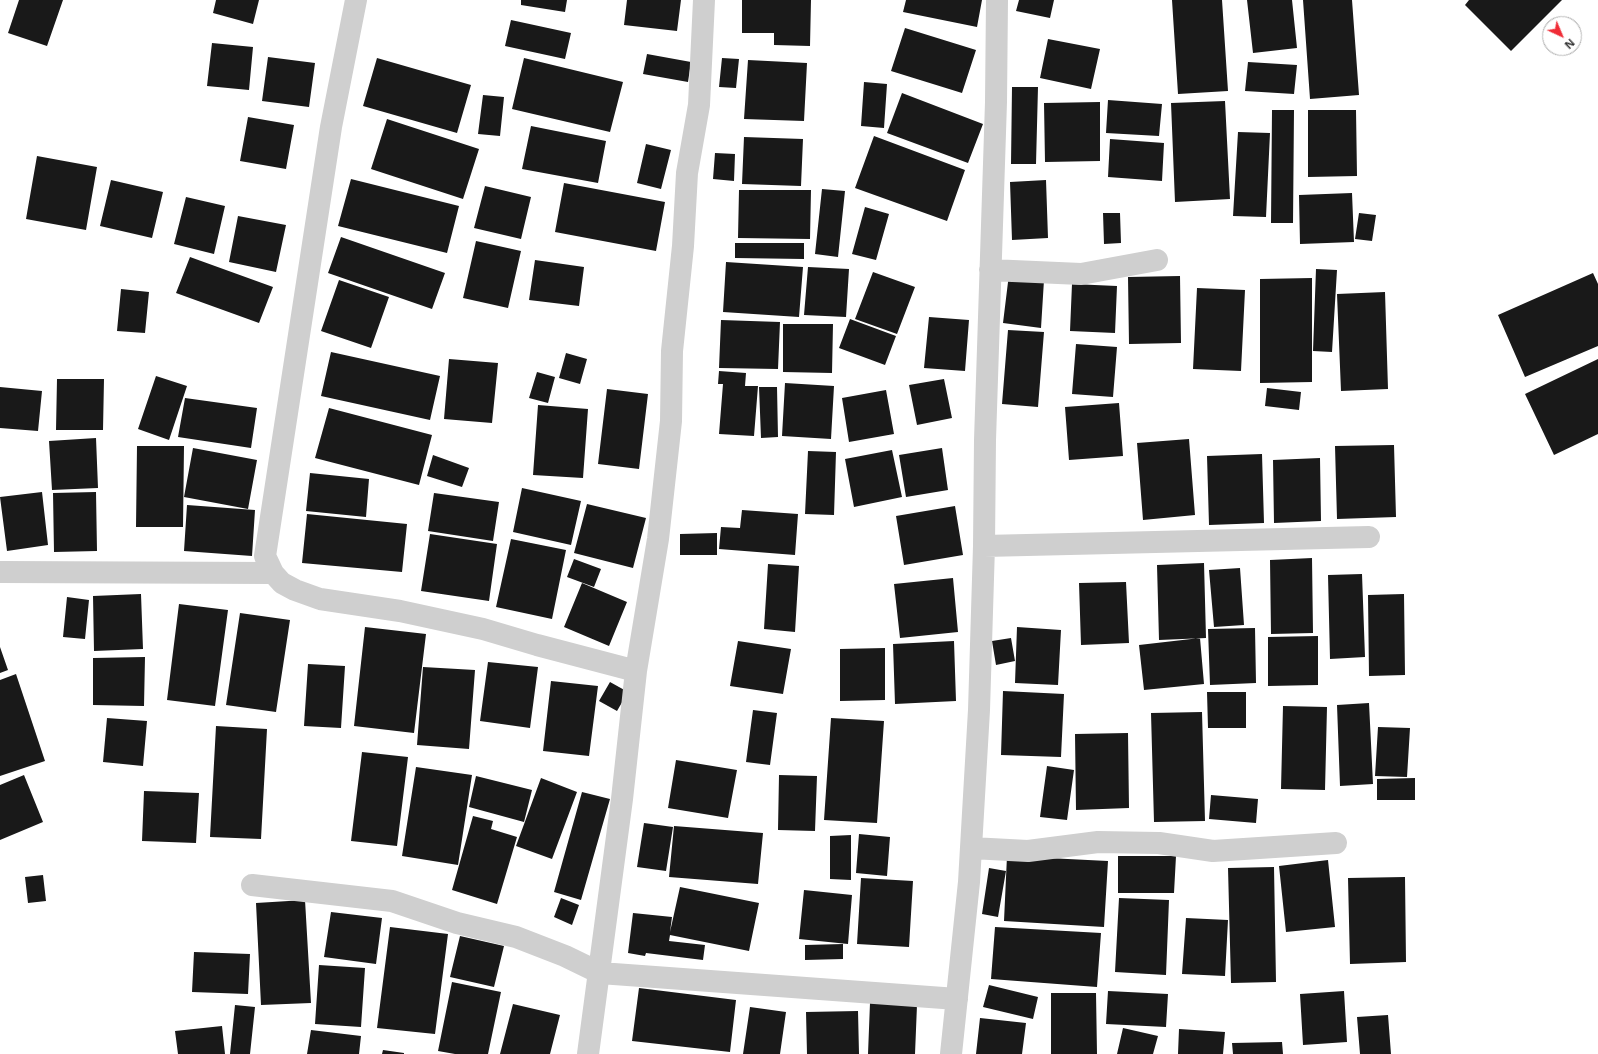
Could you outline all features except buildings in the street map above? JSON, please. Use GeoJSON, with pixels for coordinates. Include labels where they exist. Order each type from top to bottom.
{"type":"FeatureCollection","features":[{"type":"Feature","properties":{"kind":"street"},"geometry":{"type":"LineString","coordinates":[[356,0],[331,126],[264,556],[273,573],[282,583],[295,590],[320,599],[400,611],[475,627],[636,671]]}},
{"type":"Feature","properties":{"kind":"street"},"geometry":{"type":"LineString","coordinates":[[588,1054],[622,799],[636,671],[658,540],[670,421],[672,351],[683,246],[687,173],[699,105],[704,0]]}},
{"type":"Feature","properties":{"kind":"street"},"geometry":{"type":"LineString","coordinates":[[951,1054],[971,848],[979,710],[984,546],[985,440],[996,109],[997,0]]}},
{"type":"Feature","properties":{"kind":"street"},"geometry":{"type":"LineString","coordinates":[[990,270],[1081,274],[1158,260]]}},
{"type":"Feature","properties":{"kind":"street"},"geometry":{"type":"LineString","coordinates":[[984,546],[1369,537]]}},
{"type":"Feature","properties":{"kind":"street"},"geometry":{"type":"LineString","coordinates":[[0,572],[273,573]]}},
{"type":"Feature","properties":{"kind":"street"},"geometry":{"type":"LineString","coordinates":[[971,848],[1028,851],[1105,842],[1159,843],[1213,851],[1336,843]]}},
{"type":"Feature","properties":{"kind":"street"},"geometry":{"type":"LineString","coordinates":[[252,885],[392,901],[457,923],[516,937],[565,956],[600,973],[957,999]]}}]}
